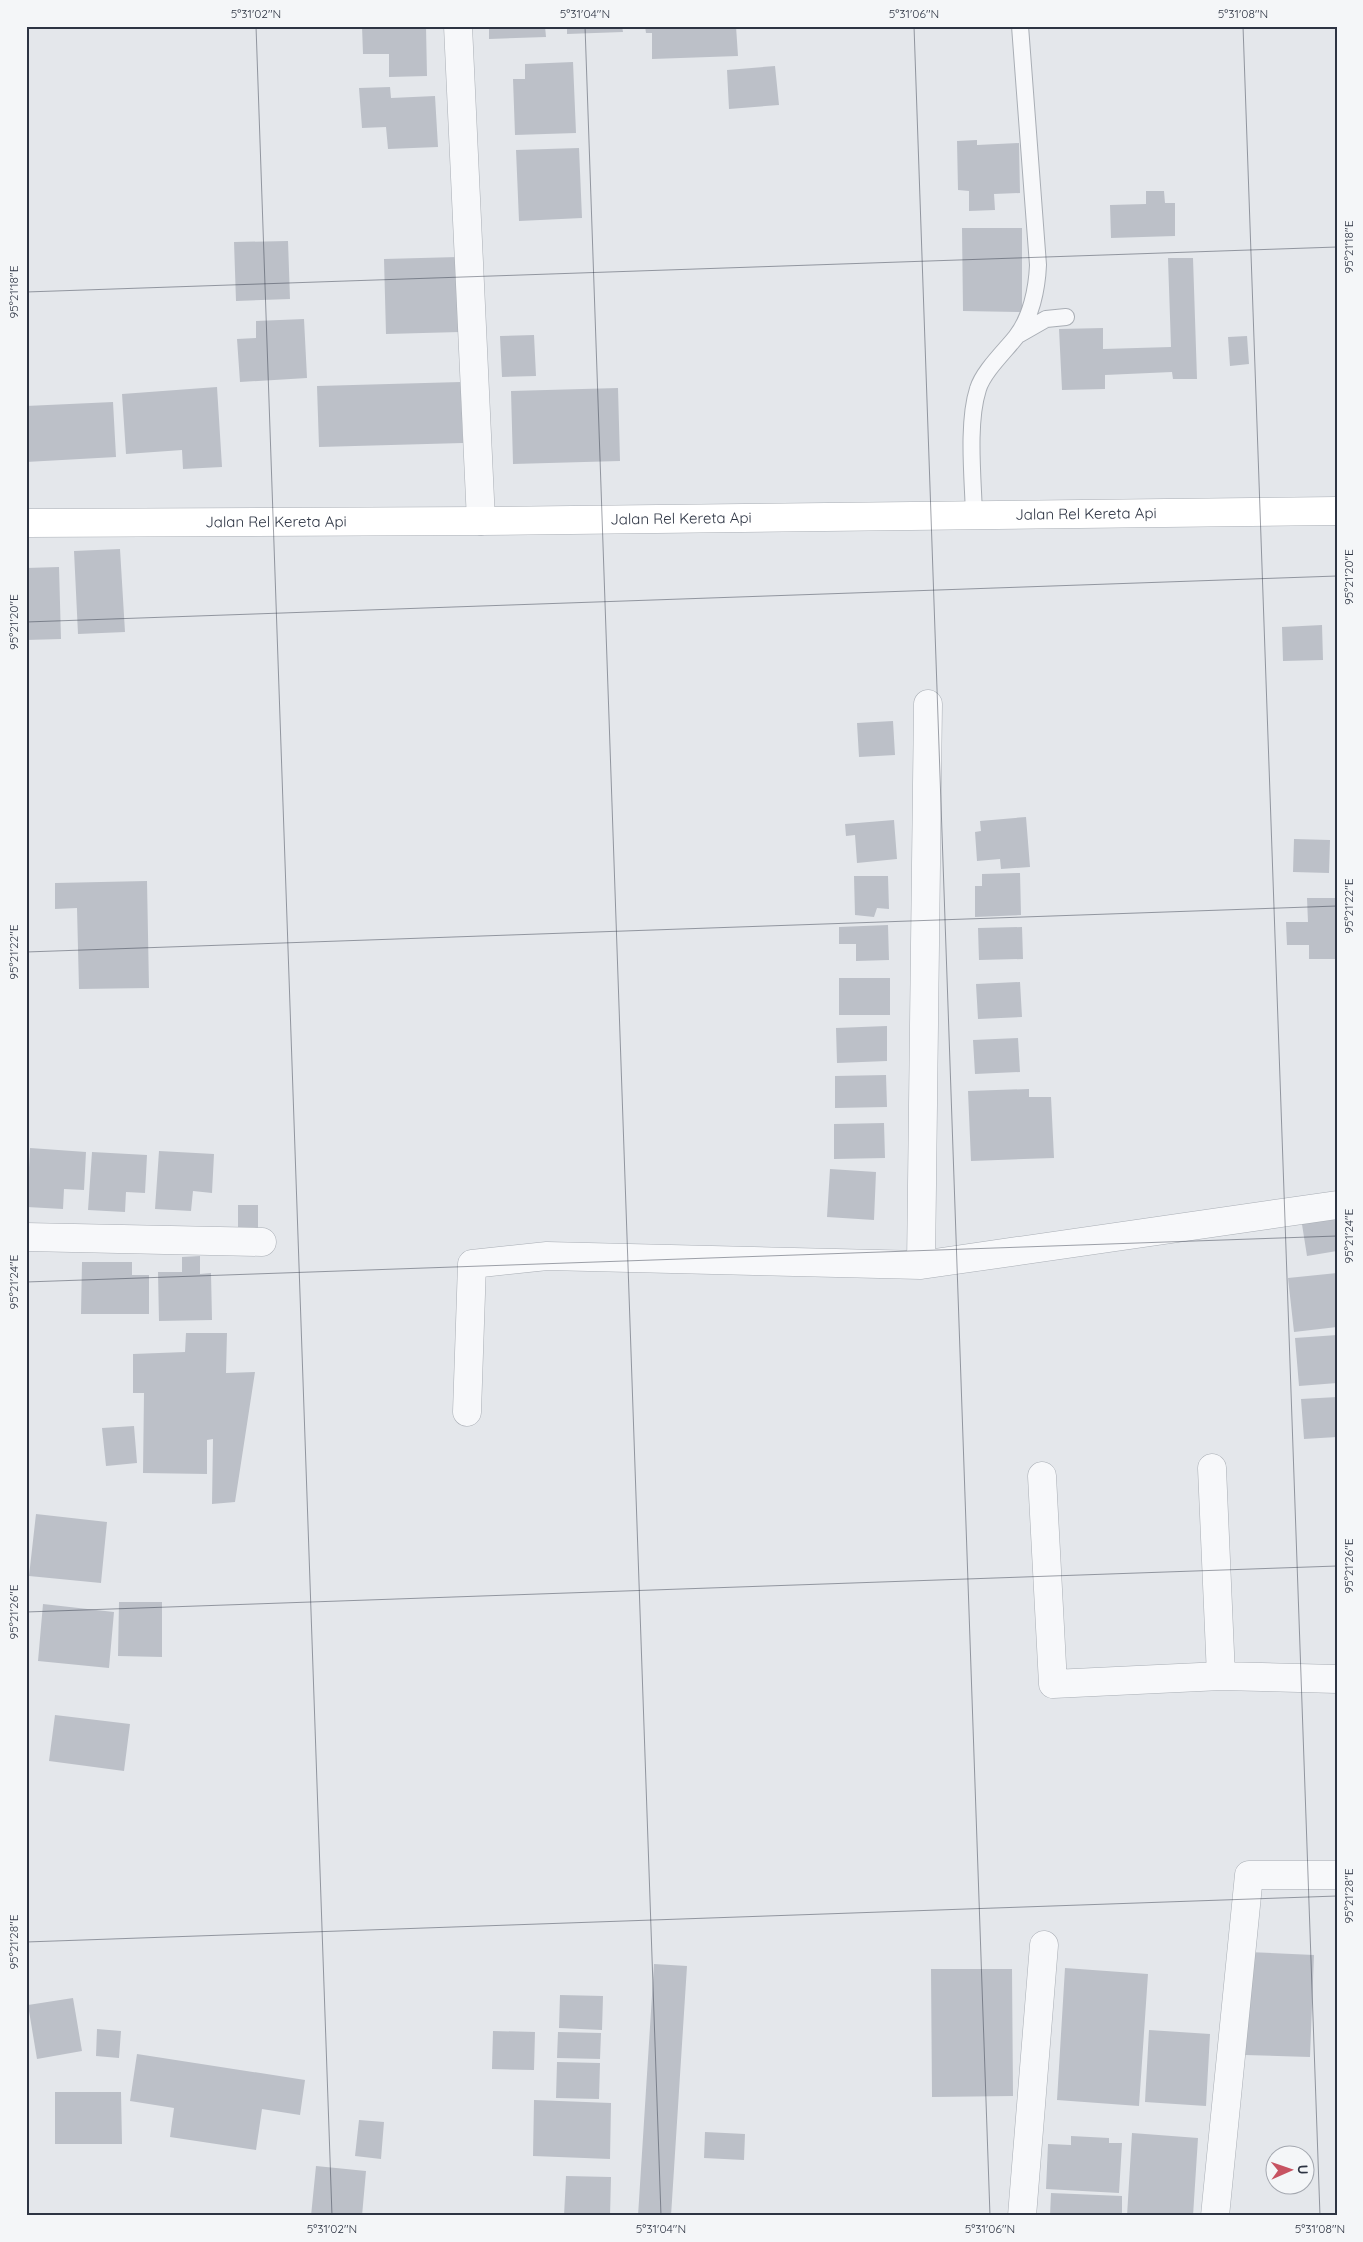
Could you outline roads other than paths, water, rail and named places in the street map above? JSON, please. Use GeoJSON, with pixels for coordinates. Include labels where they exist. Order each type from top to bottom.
{"type":"FeatureCollection","features":[{"type":"Feature","properties":{"kind":"main road","name":"Jalan Rel Kereta Api"},"geometry":{"type":"LineString","coordinates":[[26,523],[481,521],[1337,511]]}},
{"type":"Feature","properties":{"kind":"street"},"geometry":{"type":"LineString","coordinates":[[458,26],[481,521]]}},
{"type":"Feature","properties":{"kind":"street"},"geometry":{"type":"LineString","coordinates":[[921,1265],[928,704]]}},
{"type":"Feature","properties":{"kind":"street"},"geometry":{"type":"LineString","coordinates":[[468,1412],[472,1264],[547,1256],[921,1265],[1337,1205]]}},
{"type":"Feature","properties":{"kind":"street"},"geometry":{"type":"LineString","coordinates":[[26,1237],[262,1242]]}},
{"type":"Feature","properties":{"kind":"street"},"geometry":{"type":"LineString","coordinates":[[1212,1468],[1221,1676]]}},
{"type":"Feature","properties":{"kind":"street"},"geometry":{"type":"LineString","coordinates":[[1042,1476],[1054,1684],[1221,1676],[1337,1679]]}},
{"type":"Feature","properties":{"kind":"street"},"geometry":{"type":"LineString","coordinates":[[1215,2216],[1249,1875],[1337,1875]]}},
{"type":"Feature","properties":{"kind":"street"},"geometry":{"type":"LineString","coordinates":[[1022,2216],[1044,1945]]}},
{"type":"Feature","properties":{"kind":"lane"},"geometry":{"type":"LineString","coordinates":[[974,515],[973,415],[978,388],[998,358],[1018,335],[1034,296],[1038,265],[1020,26]]}},
{"type":"Feature","properties":{"kind":"lane"},"geometry":{"type":"LineString","coordinates":[[1018,335],[1046,319],[1066,317]]}}]}
